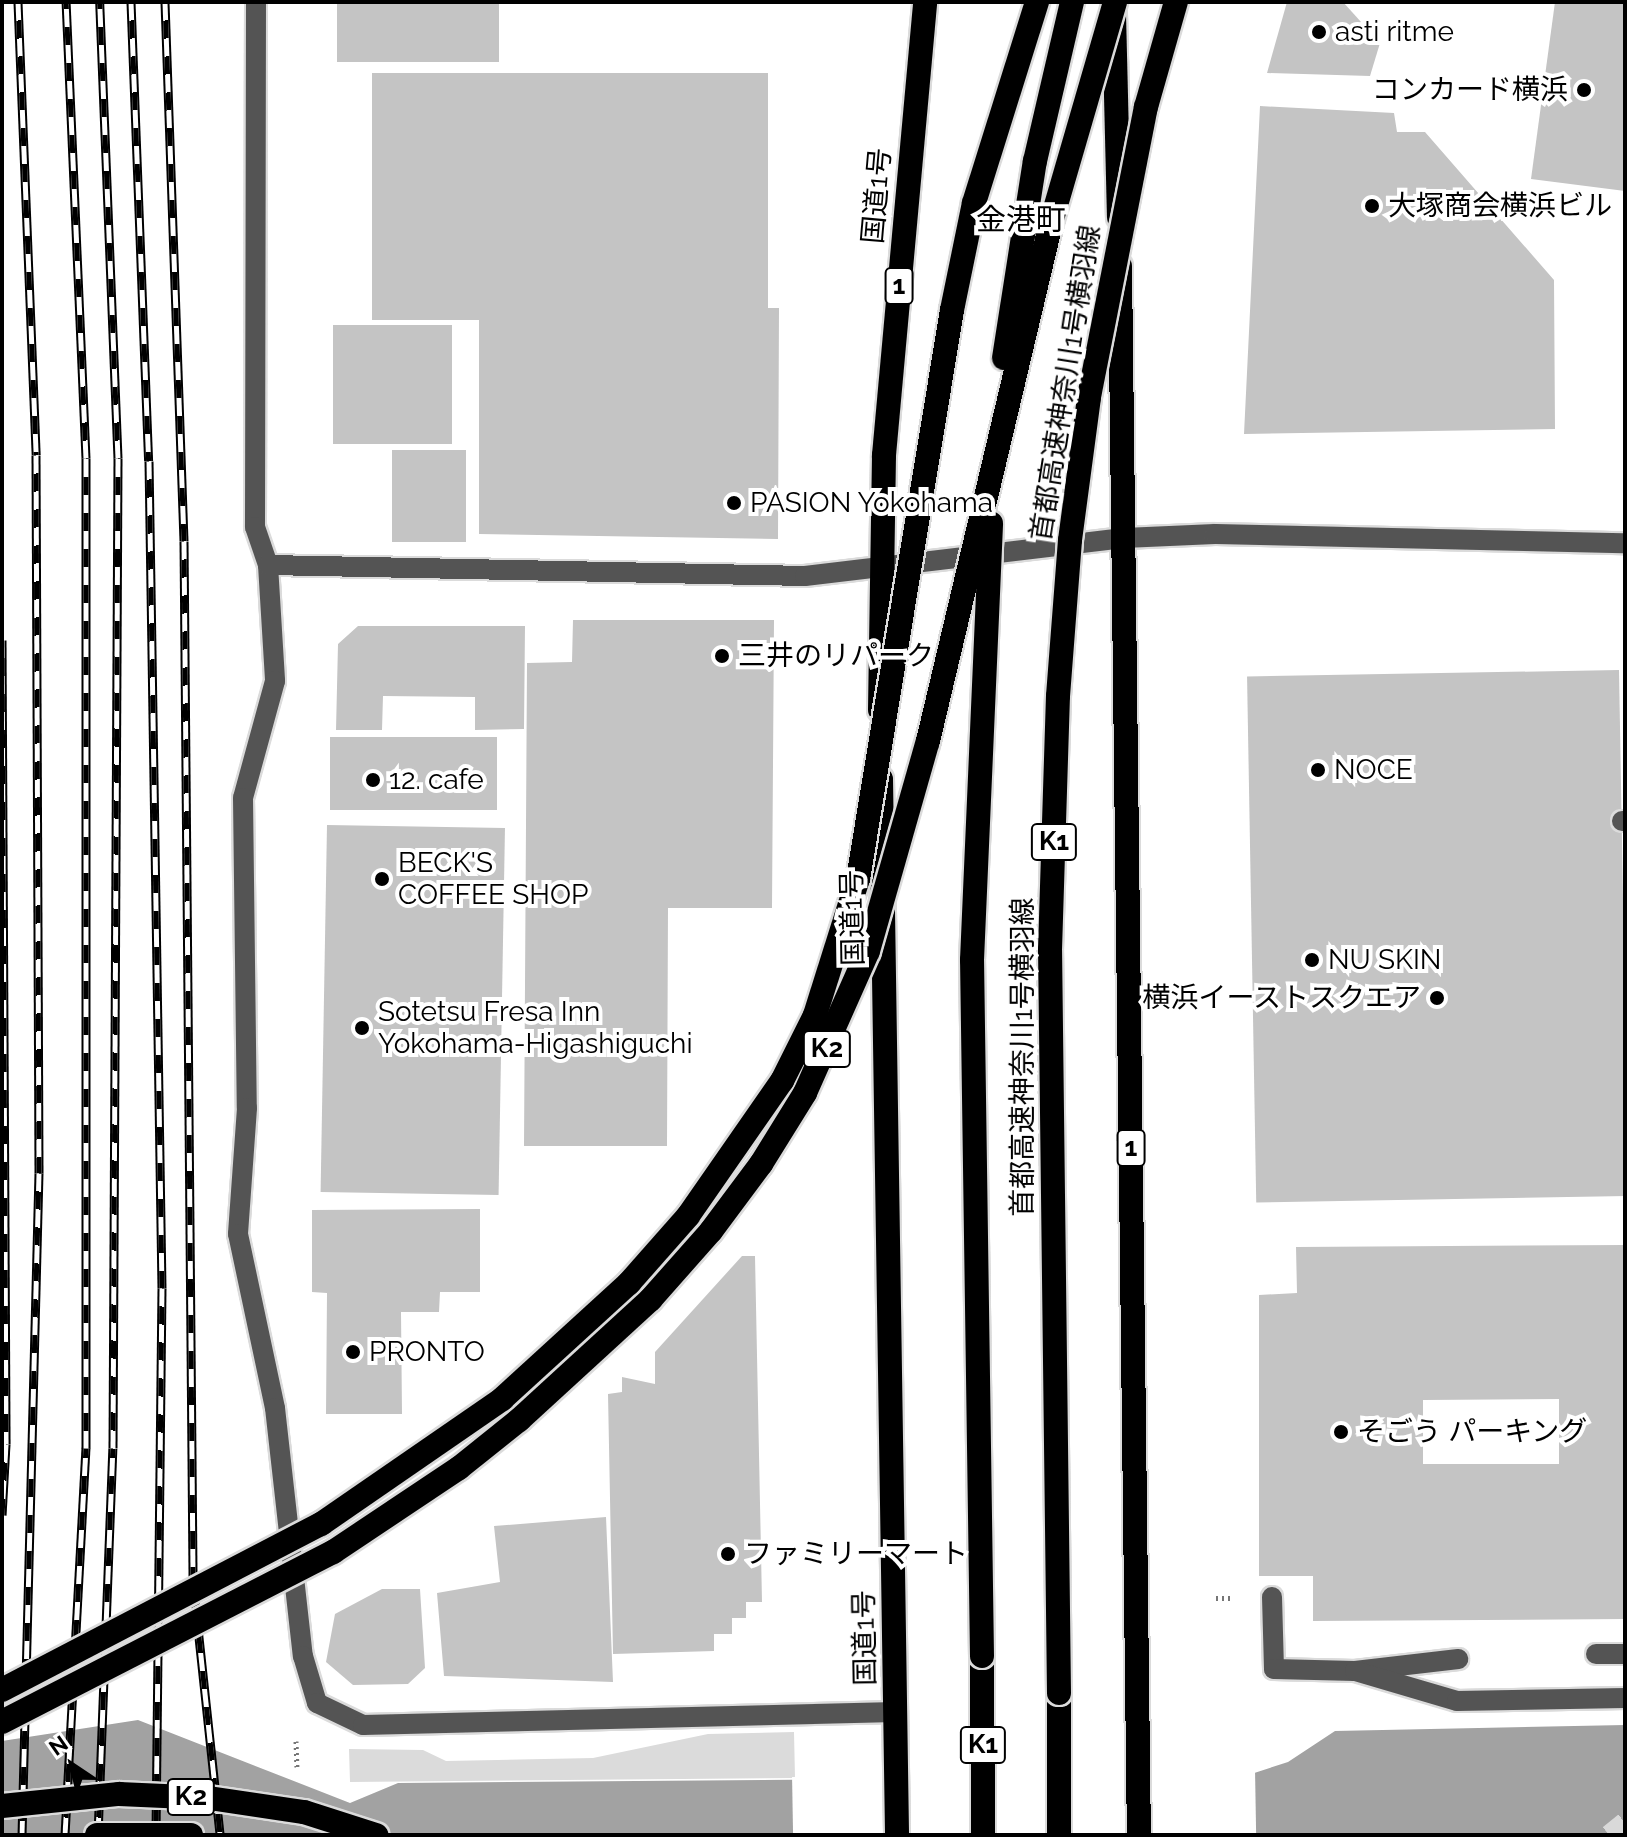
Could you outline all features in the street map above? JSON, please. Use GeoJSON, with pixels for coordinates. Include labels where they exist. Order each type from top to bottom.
{"type":"FeatureCollection","features":[{"type":"Feature","properties":{"kind":"highway","name":"国道1号"},"geometry":{"type":"LineString","coordinates":[[897,1835],[881,570],[884,455],[925,2]]}},
{"type":"Feature","properties":{"kind":"highway","name":"K2"},"geometry":{"type":"LineString","coordinates":[[2,1690],[321,1524],[502,1399],[629,1283],[688,1216],[782,1081],[815,1015],[858,879],[952,310],[981,176],[1037,2]]}},
{"type":"Feature","properties":{"kind":"highway","name":"首都高速神奈川1号横羽線"},"geometry":{"type":"LineString","coordinates":[[983,1835],[972,960],[989,548],[1014,279],[1035,161],[1072,2]]}},
{"type":"Feature","properties":{"kind":"highway","name":"K2"},"geometry":{"type":"LineString","coordinates":[[2,1722],[333,1552],[459,1468],[530,1411],[650,1300],[711,1231],[761,1164],[805,1093],[868,951],[928,741],[1052,219],[1114,2]]}},
{"type":"Feature","properties":{"kind":"highway","name":"1"},"geometry":{"type":"LineString","coordinates":[[1114,2],[1124,538],[1139,1835]]}},
{"type":"Feature","properties":{"kind":"highway","name":"首都高速神奈川1号横羽線"},"geometry":{"type":"LineString","coordinates":[[1059,1835],[1050,950],[1058,696],[1070,540],[1089,397],[1146,107],[1176,2]]}},
{"type":"Feature","properties":{"kind":"highway","name":"K2"},"geometry":{"type":"LineString","coordinates":[[2,1806],[119,1794],[209,1798],[304,1812],[376,1835]]}},
{"type":"Feature","properties":{"kind":"highway","name":"K2"},"geometry":{"type":"LineString","coordinates":[[97,1835],[191,1835]]}},
{"type":"Feature","properties":{"kind":"street"},"geometry":{"type":"LineString","coordinates":[[256,2],[255,527],[268,565],[275,681],[243,798],[247,1108],[238,1234],[275,1408],[303,1656],[317,1703],[363,1725],[896,1712]]}},
{"type":"Feature","properties":{"kind":"street"},"geometry":{"type":"LineString","coordinates":[[268,565],[805,576],[881,570],[1124,538],[1215,534],[1625,543]]}},
{"type":"Feature","properties":{"kind":"street"},"geometry":{"type":"LineString","coordinates":[[1272,1597],[1274,1669],[1355,1671],[1458,1659]]}},
{"type":"Feature","properties":{"kind":"street"},"geometry":{"type":"LineString","coordinates":[[1596,1654],[1625,1654]]}},
{"type":"Feature","properties":{"kind":"street"},"geometry":{"type":"LineString","coordinates":[[1355,1671],[1457,1701],[1625,1698]]}},
{"type":"Feature","properties":{"kind":"shaded area"},"geometry":{"type":"Polygon","coordinates":[[[138,1720],[350,1803],[398,1783],[1245,1776],[1288,1762],[1335,1731],[1625,1725],[1625,1835],[2,1835],[2,1741],[138,1720]]]}},
{"type":"Feature","properties":{"kind":"shaded area"},"geometry":{"type":"Polygon","coordinates":[[[794,1732],[795,1778],[350,1782],[349,1749],[423,1750],[446,1761],[593,1758],[708,1734],[794,1732]]]}},
{"type":"Feature","properties":{"kind":"pier"},"geometry":{"type":"Polygon","coordinates":[[[1255,1769],[1256,1835],[793,1835],[792,1777],[1255,1769]]]}},
{"type":"Feature","properties":{"kind":"building"},"geometry":{"type":"Polygon","coordinates":[[[337,2],[499,2],[499,62],[337,62],[337,2]]]}},
{"type":"Feature","properties":{"kind":"building"},"geometry":{"type":"Polygon","coordinates":[[[1287,2],[1343,2],[1380,43],[1370,76],[1267,73],[1287,2]]]}},
{"type":"Feature","properties":{"kind":"building","name":"コンカード横浜"},"geometry":{"type":"Polygon","coordinates":[[[1555,2],[1625,2],[1625,191],[1531,179],[1555,2]]]}},
{"type":"Feature","properties":{"kind":"building"},"geometry":{"type":"Polygon","coordinates":[[[372,73],[768,73],[768,308],[779,308],[778,539],[479,534],[479,320],[372,320],[372,73]]]}},
{"type":"Feature","properties":{"kind":"building","name":"大塚商会横浜ビル"},"geometry":{"type":"Polygon","coordinates":[[[1260,106],[1394,113],[1397,132],[1425,132],[1554,280],[1555,429],[1244,434],[1260,106]]]}},
{"type":"Feature","properties":{"kind":"building"},"geometry":{"type":"Polygon","coordinates":[[[333,325],[452,325],[452,444],[333,444],[333,325]]]}},
{"type":"Feature","properties":{"kind":"building"},"geometry":{"type":"Polygon","coordinates":[[[392,450],[466,450],[466,542],[392,542],[392,450]]]}},
{"type":"Feature","properties":{"kind":"building"},"geometry":{"type":"Polygon","coordinates":[[[573,620],[774,620],[772,908],[668,908],[667,1146],[524,1146],[527,663],[572,662],[573,620]]]}},
{"type":"Feature","properties":{"kind":"building"},"geometry":{"type":"Polygon","coordinates":[[[358,626],[525,626],[524,729],[475,730],[475,697],[383,696],[382,730],[336,730],[338,644],[358,626]]]}},
{"type":"Feature","properties":{"kind":"building","name":"横浜イーストスクエア"},"geometry":{"type":"Polygon","coordinates":[[[1619,670],[1625,1196],[1256,1202],[1247,676],[1619,670]]]}},
{"type":"Feature","properties":{"kind":"building"},"geometry":{"type":"Polygon","coordinates":[[[330,737],[497,737],[497,810],[330,810],[330,737]]]}},
{"type":"Feature","properties":{"kind":"building"},"geometry":{"type":"Polygon","coordinates":[[[327,825],[505,828],[499,1195],[321,1192],[327,825]]]}},
{"type":"Feature","properties":{"kind":"building"},"geometry":{"type":"Polygon","coordinates":[[[480,1209],[480,1292],[440,1292],[439,1312],[401,1312],[402,1414],[326,1414],[327,1293],[312,1292],[312,1210],[480,1209]]]}},
{"type":"Feature","properties":{"kind":"building","name":"そごう パーキング"},"geometry":{"type":"Polygon","coordinates":[[[1625,1245],[1625,1619],[1313,1621],[1313,1576],[1259,1576],[1259,1295],[1297,1293],[1296,1247],[1625,1245]],[[1559,1399],[1423,1400],[1423,1464],[1559,1464],[1559,1399]]]}},
{"type":"Feature","properties":{"kind":"building"},"geometry":{"type":"Polygon","coordinates":[[[742,1256],[755,1256],[762,1602],[746,1602],[746,1618],[732,1618],[732,1634],[714,1634],[714,1651],[613,1654],[608,1394],[622,1392],[622,1377],[655,1384],[655,1352],[742,1256]]]}},
{"type":"Feature","properties":{"kind":"building"},"geometry":{"type":"Polygon","coordinates":[[[606,1517],[613,1682],[444,1676],[437,1593],[500,1582],[494,1526],[606,1517]]]}},
{"type":"Feature","properties":{"kind":"building"},"geometry":{"type":"Polygon","coordinates":[[[382,1589],[420,1589],[425,1668],[408,1684],[353,1685],[326,1662],[335,1614],[382,1589]]]}},
{"type":"Feature","properties":{"kind":"tunnel"},"geometry":{"type":"LineString","coordinates":[[1609,1835],[1625,1822]]}},
{"type":"Feature","properties":{"kind":"railway"},"geometry":{"type":"LineString","coordinates":[[18,2],[36,455],[39,1173],[22,1835]]}},
{"type":"Feature","properties":{"kind":"railway"},"geometry":{"type":"LineString","coordinates":[[65,1835],[86,1448],[86,458],[66,2]]}},
{"type":"Feature","properties":{"kind":"railway"},"geometry":{"type":"LineString","coordinates":[[98,1835],[113,1448],[118,458],[100,2]]}},
{"type":"Feature","properties":{"kind":"railway"},"geometry":{"type":"LineString","coordinates":[[131,2],[149,461],[162,1288],[156,1835]]}},
{"type":"Feature","properties":{"kind":"railway"},"geometry":{"type":"LineString","coordinates":[[165,2],[184,541],[193,1581],[220,1835]]}},
{"type":"Feature","properties":{"kind":"railway"},"geometry":{"type":"LineString","coordinates":[[2,640],[6,1444],[2,1515]]}},
{"type":"Feature","properties":{"kind":"place","name":"asti ritme"},"geometry":{"type":"Point","coordinates":[1319,32]}},
{"type":"Feature","properties":{"kind":"place","name":"コンカード横浜"},"geometry":{"type":"Point","coordinates":[1584,90]}},
{"type":"Feature","properties":{"kind":"place","name":"大塚商会横浜ビル"},"geometry":{"type":"Point","coordinates":[1372,206]}},
{"type":"Feature","properties":{"kind":"place","name":"PASION Yokohama"},"geometry":{"type":"Point","coordinates":[734,503]}},
{"type":"Feature","properties":{"kind":"place","name":"三井のリパーク"},"geometry":{"type":"Point","coordinates":[722,656]}},
{"type":"Feature","properties":{"kind":"place","name":"NOCE"},"geometry":{"type":"Point","coordinates":[1318,770]}},
{"type":"Feature","properties":{"kind":"place","name":"12. cafe"},"geometry":{"type":"Point","coordinates":[373,780]}},
{"type":"Feature","properties":{"kind":"place","name":"BECK'S COFFEE SHOP"},"geometry":{"type":"Point","coordinates":[382,879]}},
{"type":"Feature","properties":{"kind":"place","name":"NU SKIN"},"geometry":{"type":"Point","coordinates":[1312,960]}},
{"type":"Feature","properties":{"kind":"place","name":"横浜イーストスクエア"},"geometry":{"type":"Point","coordinates":[1437,998]}},
{"type":"Feature","properties":{"kind":"place","name":"Sotetsu Fresa Inn Yokohama-Higashiguchi"},"geometry":{"type":"Point","coordinates":[362,1028]}},
{"type":"Feature","properties":{"kind":"place","name":"PRONTO"},"geometry":{"type":"Point","coordinates":[353,1352]}},
{"type":"Feature","properties":{"kind":"place","name":"そごう パーキング"},"geometry":{"type":"Point","coordinates":[1341,1432]}},
{"type":"Feature","properties":{"kind":"place","name":"ファミリーマート"},"geometry":{"type":"Point","coordinates":[728,1554]}},
{"type":"Feature","properties":{"kind":"district","name":"金港町"},"geometry":{"type":"Point","coordinates":[1021,220]}}]}
